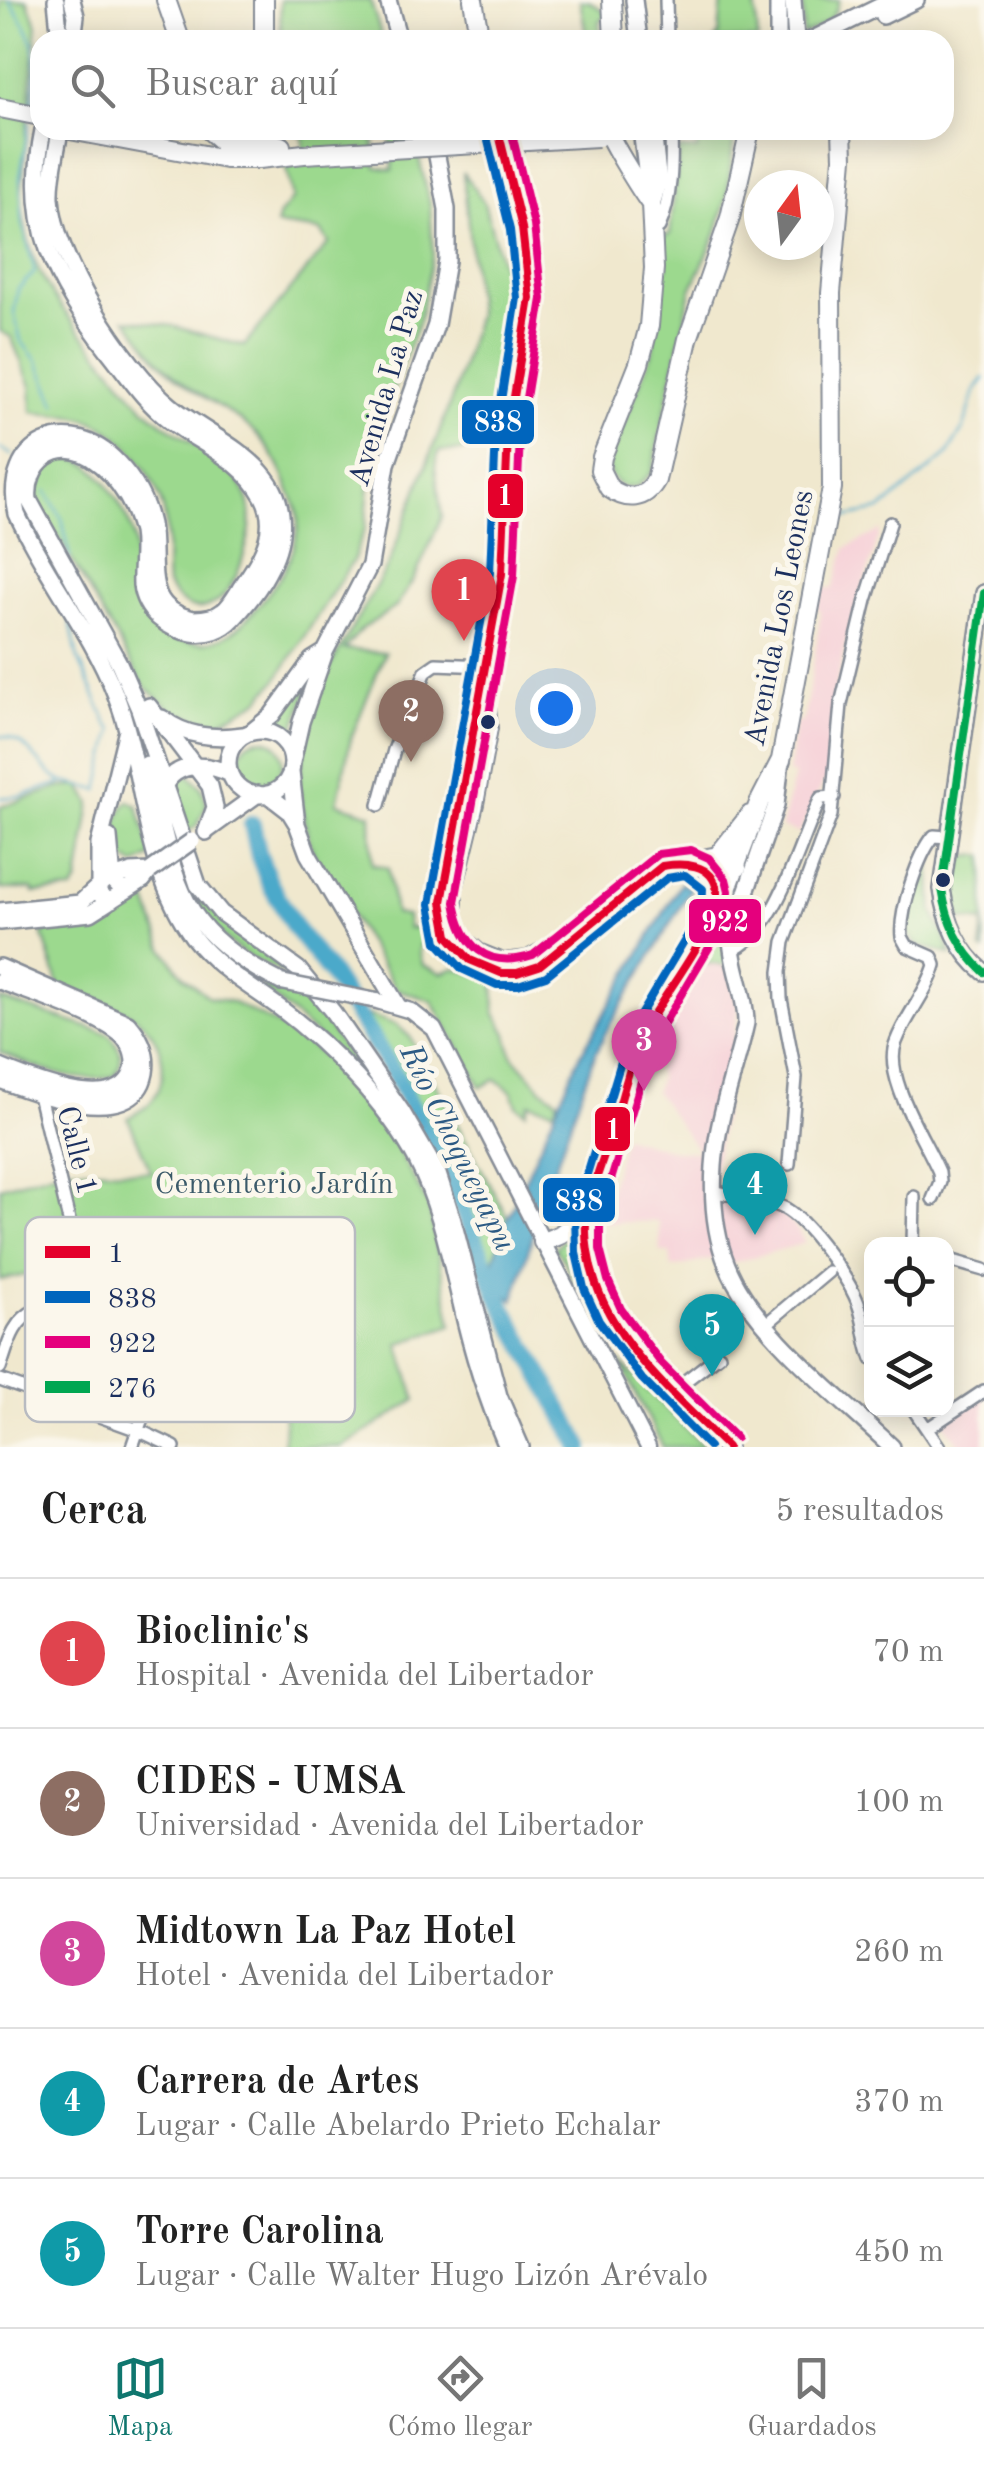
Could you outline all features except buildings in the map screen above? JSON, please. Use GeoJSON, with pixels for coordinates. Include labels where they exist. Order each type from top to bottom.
{"type":"FeatureCollection","features":[{"type":"Feature","properties":{"kind":"main road"},"geometry":{"type":"LineString","coordinates":[[56,0],[59,30]]}},
{"type":"Feature","properties":{"kind":"main road"},"geometry":{"type":"LineString","coordinates":[[72,0],[75,30]]}},
{"type":"Feature","properties":{"kind":"main road"},"geometry":{"type":"LineString","coordinates":[[166,0],[176,30]]}},
{"type":"Feature","properties":{"kind":"main road"},"geometry":{"type":"LineString","coordinates":[[264,0],[264,30]]}},
{"type":"Feature","properties":{"kind":"main road"},"geometry":{"type":"LineString","coordinates":[[388,0],[396,30]]}},
{"type":"Feature","properties":{"kind":"main road"},"geometry":{"type":"LineString","coordinates":[[473,0],[478,30]]}},
{"type":"Feature","properties":{"kind":"main road"},"geometry":{"type":"LineString","coordinates":[[612,0],[614,30]]}},
{"type":"Feature","properties":{"kind":"main road"},"geometry":{"type":"LineString","coordinates":[[626,0],[629,30]]}},
{"type":"Feature","properties":{"kind":"main road"},"geometry":{"type":"LineString","coordinates":[[634,0],[638,30]]}},
{"type":"Feature","properties":{"kind":"main road"},"geometry":{"type":"LineString","coordinates":[[778,0],[778,30]]}},
{"type":"Feature","properties":{"kind":"main road"},"geometry":{"type":"LineString","coordinates":[[792,0],[795,30]]}},
{"type":"Feature","properties":{"kind":"main road"},"geometry":{"type":"LineString","coordinates":[[832,30],[893,0]]}},
{"type":"Feature","properties":{"kind":"main road"},"geometry":{"type":"LineString","coordinates":[[854,30],[916,0]]}},
{"type":"Feature","properties":{"kind":"main road"},"geometry":{"type":"LineString","coordinates":[[0,108],[30,114]]}},
{"type":"Feature","properties":{"kind":"main road"},"geometry":{"type":"LineString","coordinates":[[0,117],[30,124]]}},
{"type":"Feature","properties":{"kind":"main road"},"geometry":{"type":"LineString","coordinates":[[40,140],[36,202],[42,236],[62,285],[135,387],[171,421],[248,475],[265,502],[269,532],[256,568],[223,612],[194,619],[168,606],[155,589],[152,533],[142,496],[102,448],[40,441],[18,466],[12,489],[24,530],[118,663],[152,766],[176,878],[194,917],[220,945],[281,982]]}},
{"type":"Feature","properties":{"kind":"main road"},"geometry":{"type":"LineString","coordinates":[[59,140],[51,196],[54,222],[62,249],[90,302],[134,364],[168,403],[258,466],[275,490],[282,522],[276,554],[230,622],[211,633],[189,633],[156,617],[141,586],[141,532],[127,498],[103,467],[62,444]]}},
{"type":"Feature","properties":{"kind":"main road"},"geometry":{"type":"LineString","coordinates":[[304,148],[407,140]]}},
{"type":"Feature","properties":{"kind":"main road","name":"Avenida La Paz"},"geometry":{"type":"LineString","coordinates":[[291,767],[301,722],[325,652],[370,565],[387,464],[436,325],[448,261],[447,209],[434,140]]}},
{"type":"Feature","properties":{"kind":"main road"},"geometry":{"type":"LineString","coordinates":[[200,141],[258,150],[278,144],[304,148],[475,140]]}},
{"type":"Feature","properties":{"kind":"main road"},"geometry":{"type":"LineString","coordinates":[[500,140],[522,228],[530,298],[526,342],[508,434],[502,574],[444,890],[443,917],[448,936],[470,960],[501,973],[517,973],[540,966],[662,866],[719,856],[730,858],[737,868]]}},
{"type":"Feature","properties":{"kind":"main road"},"geometry":{"type":"LineString","coordinates":[[610,140],[620,150],[650,204]]}},
{"type":"Feature","properties":{"kind":"main road"},"geometry":{"type":"LineString","coordinates":[[651,140],[657,180],[650,204],[650,326],[600,470],[609,488],[628,497],[646,493],[656,480],[688,339],[730,218],[748,140]]}},
{"type":"Feature","properties":{"kind":"main road","name":"Avenida Los Leones"},"geometry":{"type":"LineString","coordinates":[[709,876],[719,856],[759,803],[782,760],[832,488],[830,328],[840,140]]}},
{"type":"Feature","properties":{"kind":"main road"},"geometry":{"type":"LineString","coordinates":[[200,141],[241,160],[278,144]]}},
{"type":"Feature","properties":{"kind":"main road"},"geometry":{"type":"LineString","coordinates":[[62,444],[34,466],[28,491],[35,516],[65,570],[75,613],[98,654],[128,726],[170,899],[192,936],[222,970],[284,1011],[325,1049],[370,1095],[414,1154],[440,1214],[480,1379],[509,1446]]}},
{"type":"Feature","properties":{"kind":"main road"},"geometry":{"type":"LineString","coordinates":[[984,592],[942,889],[944,905],[963,952],[984,972]]}},
{"type":"Feature","properties":{"kind":"main road","name":"Avenida La Paz"},"geometry":{"type":"LineString","coordinates":[[247,734],[272,716],[312,660],[325,652]]}},
{"type":"Feature","properties":{"kind":"main road"},"geometry":{"type":"LineString","coordinates":[[130,692],[167,723],[186,732],[222,738],[270,732],[279,737],[290,752],[297,824]]}},
{"type":"Feature","properties":{"kind":"main road"},"geometry":{"type":"LineString","coordinates":[[149,706],[210,786],[215,808],[199,836]]}},
{"type":"Feature","properties":{"kind":"main road"},"geometry":{"type":"LineString","coordinates":[[110,890],[98,849],[128,726]]}},
{"type":"Feature","properties":{"kind":"main road"},"geometry":{"type":"LineString","coordinates":[[220,820],[233,794],[228,757],[247,734]]}},
{"type":"Feature","properties":{"kind":"main road"},"geometry":{"type":"LineString","coordinates":[[152,766],[164,752],[172,752],[195,767]]}},
{"type":"Feature","properties":{"kind":"main road"},"geometry":{"type":"LineString","coordinates":[[782,760],[776,805],[737,914],[731,951],[746,1023],[719,1132],[714,1166],[716,1218],[726,1263],[745,1300],[765,1325],[892,1447]]}},
{"type":"Feature","properties":{"kind":"main road"},"geometry":{"type":"LineString","coordinates":[[152,766],[164,787],[190,869],[204,894],[220,913],[298,970],[402,1112],[438,1174],[509,1446]]}},
{"type":"Feature","properties":{"kind":"main road"},"geometry":{"type":"LineString","coordinates":[[1,916],[68,911],[110,890],[143,880],[220,820],[282,786],[291,767]]}},
{"type":"Feature","properties":{"kind":"main road"},"geometry":{"type":"LineString","coordinates":[[164,787],[175,771],[217,768],[289,811],[329,892],[398,1006]]}},
{"type":"Feature","properties":{"kind":"main road"},"geometry":{"type":"LineString","coordinates":[[110,890],[108,845],[118,801],[132,794],[144,802]]}},
{"type":"Feature","properties":{"kind":"main road","name":"Avenida Los Leones"},"geometry":{"type":"LineString","coordinates":[[727,1447],[642,1361],[604,1309],[588,1262],[587,1214],[642,1036],[714,915],[737,868],[759,803]]}},
{"type":"Feature","properties":{"kind":"main road"},"geometry":{"type":"LineString","coordinates":[[109,860],[131,872],[150,871]]}},
{"type":"Feature","properties":{"kind":"main road"},"geometry":{"type":"LineString","coordinates":[[688,862],[709,876],[717,891],[714,915]]}},
{"type":"Feature","properties":{"kind":"main road"},"geometry":{"type":"LineString","coordinates":[[110,890],[131,872]]}},
{"type":"Feature","properties":{"kind":"main road"},"geometry":{"type":"LineString","coordinates":[[209,956],[260,981],[281,982]]}},
{"type":"Feature","properties":{"kind":"main road"},"geometry":{"type":"LineString","coordinates":[[0,968],[83,1008],[108,1025],[126,1040],[138,1076],[127,1098],[108,1105],[0,1080]]}},
{"type":"Feature","properties":{"kind":"main road"},"geometry":{"type":"LineString","coordinates":[[0,981],[83,1008]]}},
{"type":"Feature","properties":{"kind":"main road"},"geometry":{"type":"LineString","coordinates":[[0,1067],[41,1090]]}},
{"type":"Feature","properties":{"kind":"main road"},"geometry":{"type":"LineString","coordinates":[[543,1242],[560,1235],[587,1214]]}},
{"type":"Feature","properties":{"kind":"street"},"geometry":{"type":"LineString","coordinates":[[666,0],[668,30]]}},
{"type":"Feature","properties":{"kind":"street"},"geometry":{"type":"LineString","coordinates":[[652,228],[659,228],[664,215],[671,140]]}},
{"type":"Feature","properties":{"kind":"street"},"geometry":{"type":"LineString","coordinates":[[789,1164],[796,1077],[785,1025],[780,972],[792,918],[830,815],[840,704],[890,524]]}},
{"type":"Feature","properties":{"kind":"street"},"geometry":{"type":"LineString","coordinates":[[379,806],[394,750],[426,671],[436,664],[485,672]]}},
{"type":"Feature","properties":{"kind":"street"},"geometry":{"type":"LineString","coordinates":[[731,951],[748,940],[769,912],[821,798],[834,797]]}},
{"type":"Feature","properties":{"kind":"street"},"geometry":{"type":"LineString","coordinates":[[933,1199],[940,1182],[939,1172],[892,1062],[896,1039],[935,965],[932,956],[907,946],[902,937],[908,894],[928,843],[934,836],[948,837]]}},
{"type":"Feature","properties":{"kind":"street"},"geometry":{"type":"LineString","coordinates":[[281,982],[398,1006],[418,1014],[434,1030],[648,1447]]}},
{"type":"Feature","properties":{"kind":"street","name":"Calle 1"},"geometry":{"type":"LineString","coordinates":[[41,1090],[69,1217]]}},
{"type":"Feature","properties":{"kind":"street"},"geometry":{"type":"LineString","coordinates":[[715,1194],[772,1203],[788,1210],[804,1224],[864,1306]]}},
{"type":"Feature","properties":{"kind":"street"},"geometry":{"type":"LineString","coordinates":[[914,1198],[914,1237]]}},
{"type":"Feature","properties":{"kind":"street"},"geometry":{"type":"LineString","coordinates":[[954,1261],[984,1270]]}},
{"type":"Feature","properties":{"kind":"street"},"geometry":{"type":"LineString","coordinates":[[765,1325],[828,1272]]}},
{"type":"Feature","properties":{"kind":"street"},"geometry":{"type":"LineString","coordinates":[[0,1368],[16,1325],[25,1315]]}},
{"type":"Feature","properties":{"kind":"street"},"geometry":{"type":"LineString","coordinates":[[670,1392],[719,1356]]}},
{"type":"Feature","properties":{"kind":"street"},"geometry":{"type":"LineString","coordinates":[[0,1380],[25,1389]]}},
{"type":"Feature","properties":{"kind":"street"},"geometry":{"type":"LineString","coordinates":[[927,1428],[984,1392]]}},
{"type":"Feature","properties":{"kind":"street"},"geometry":{"type":"LineString","coordinates":[[919,1417],[939,1447]]}},
{"type":"Feature","properties":{"kind":"street"},"geometry":{"type":"LineString","coordinates":[[116,1422],[174,1447]]}},
{"type":"Feature","properties":{"kind":"street"},"geometry":{"type":"LineString","coordinates":[[132,1447],[141,1422]]}},
{"type":"Feature","properties":{"kind":"shaded area"},"geometry":{"type":"Polygon","coordinates":[[[881,530],[846,641],[833,701],[832,777],[824,782],[799,833],[781,827],[794,775],[788,773],[796,722],[801,723],[804,716],[812,673],[821,611],[817,609],[823,587],[833,589],[846,548],[881,530]]]}},
{"type":"Feature","properties":{"kind":"shaded area"},"geometry":{"type":"Polygon","coordinates":[[[696,962],[729,966],[738,1010],[711,1195],[733,1202],[755,1201],[777,1209],[805,1243],[721,1266],[713,1259],[672,1268],[670,1253],[660,1252],[659,1221],[604,1223],[603,1212],[624,1136],[675,1151],[699,1152],[655,1092],[659,1078],[648,1046],[653,1030],[696,962]]]}},
{"type":"Feature","properties":{"kind":"shaded area"},"geometry":{"type":"Polygon","coordinates":[[[984,1394],[984,1447],[961,1447],[943,1421],[984,1394]]]}},
{"type":"Feature","properties":{"kind":"green space"},"geometry":{"type":"Polygon","coordinates":[[[0,0],[27,0],[37,25],[37,30],[30,30],[30,100],[21,196],[29,245],[60,305],[138,401],[162,423],[218,460],[240,483],[249,505],[248,539],[235,578],[220,599],[200,608],[178,599],[167,585],[167,537],[161,501],[144,466],[103,427],[73,416],[32,412],[31,386],[11,337],[0,331],[0,0]]]}},
{"type":"Feature","properties":{"kind":"green space"},"geometry":{"type":"Polygon","coordinates":[[[280,0],[370,0],[380,30],[281,30],[280,0]]]}},
{"type":"Feature","properties":{"kind":"green space"},"geometry":{"type":"Polygon","coordinates":[[[722,0],[755,0],[757,30],[719,30],[722,0]]]}},
{"type":"Feature","properties":{"kind":"green space"},"geometry":{"type":"Polygon","coordinates":[[[803,0],[839,0],[831,18],[822,26],[803,30],[803,0]]]}},
{"type":"Feature","properties":{"kind":"green space"},"geometry":{"type":"Polygon","coordinates":[[[580,1],[591,2],[605,12],[599,22],[600,30],[585,30],[580,1]]]}},
{"type":"Feature","properties":{"kind":"green space"},"geometry":{"type":"Polygon","coordinates":[[[303,140],[374,140],[376,167],[393,170],[391,140],[414,140],[430,203],[433,254],[419,321],[373,444],[365,529],[354,559],[275,682],[258,701],[216,724],[174,712],[144,686],[63,545],[40,513],[34,482],[50,458],[82,462],[102,478],[123,509],[132,531],[138,600],[152,624],[163,633],[176,639],[204,642],[231,633],[246,620],[274,586],[293,551],[298,520],[294,502],[275,459],[262,441],[233,415],[164,366],[126,319],[173,326],[244,346],[329,243],[321,231],[276,225],[293,198],[284,160],[304,159],[303,140]]]}},
{"type":"Feature","properties":{"kind":"green space"},"geometry":{"type":"Polygon","coordinates":[[[698,140],[734,140],[727,196],[716,235],[691,290],[652,472],[638,486],[628,488],[612,478],[609,460],[653,351],[662,237],[670,234],[679,149],[697,150],[698,140]]]}},
{"type":"Feature","properties":{"kind":"green space"},"geometry":{"type":"Polygon","coordinates":[[[463,172],[484,203],[511,295],[511,313],[495,369],[495,437],[467,437],[464,451],[439,451],[435,467],[442,517],[415,577],[397,606],[362,629],[344,649],[385,653],[351,738],[337,803],[371,814],[372,864],[388,868],[395,914],[407,916],[408,928],[424,928],[419,951],[423,965],[442,973],[455,968],[494,979],[495,1012],[507,1034],[512,1055],[541,1088],[558,1100],[554,1110],[529,1103],[526,1112],[517,1106],[512,1092],[496,1079],[481,1087],[432,1001],[396,989],[313,853],[299,784],[309,715],[323,679],[389,563],[455,390],[477,314],[463,172]]]}},
{"type":"Feature","properties":{"kind":"green space"},"geometry":{"type":"Polygon","coordinates":[[[317,664],[292,735],[276,722],[317,664]]]}},
{"type":"Feature","properties":{"kind":"green space"},"geometry":{"type":"Polygon","coordinates":[[[261,739],[276,746],[283,761],[276,776],[261,783],[246,776],[239,761],[246,746],[261,739]]]}},
{"type":"Feature","properties":{"kind":"green space"},"geometry":{"type":"Polygon","coordinates":[[[189,775],[201,787],[207,804],[197,826],[184,833],[171,783],[189,775]]]}},
{"type":"Feature","properties":{"kind":"green space"},"geometry":{"type":"Polygon","coordinates":[[[81,786],[91,803],[78,882],[72,890],[34,893],[32,889],[0,889],[0,807],[61,787],[81,786]]]}},
{"type":"Feature","properties":{"kind":"green space"},"geometry":{"type":"Polygon","coordinates":[[[164,798],[192,887],[291,974],[236,948],[200,908],[178,857],[164,798]]]}},
{"type":"Feature","properties":{"kind":"green space"},"geometry":{"type":"Polygon","coordinates":[[[129,801],[138,806],[152,856],[135,865],[115,853],[116,825],[129,801]]]}},
{"type":"Feature","properties":{"kind":"green space"},"geometry":{"type":"Polygon","coordinates":[[[755,840],[724,932],[729,966],[696,962],[727,912],[755,840]]]}},
{"type":"Feature","properties":{"kind":"green space"},"geometry":{"type":"Polygon","coordinates":[[[984,855],[984,922],[960,919],[954,888],[958,857],[984,855]]]}},
{"type":"Feature","properties":{"kind":"green space"},"geometry":{"type":"Polygon","coordinates":[[[930,859],[933,911],[952,955],[917,945],[908,933],[913,901],[930,859]]]}},
{"type":"Feature","properties":{"kind":"green space","name":"Cementerio Jardín"},"geometry":{"type":"Polygon","coordinates":[[[145,895],[163,948],[184,977],[209,997],[232,1002],[299,1036],[349,1078],[381,1118],[429,1207],[452,1325],[399,1344],[416,1400],[342,1447],[283,1447],[285,1422],[355,1422],[355,1217],[25,1217],[25,1275],[0,1280],[0,1187],[67,1168],[151,1172],[128,1118],[148,1105],[161,1082],[162,1057],[158,1045],[133,1016],[59,986],[42,932],[96,924],[145,895]]]}},
{"type":"Feature","properties":{"kind":"green space"},"geometry":{"type":"Polygon","coordinates":[[[260,986],[309,999],[360,1073],[260,986]]]}},
{"type":"Feature","properties":{"kind":"green space"},"geometry":{"type":"Polygon","coordinates":[[[0,999],[109,1034],[120,1055],[118,1070],[114,1076],[71,1077],[0,1052],[0,999]]]}},
{"type":"Feature","properties":{"kind":"green space"},"geometry":{"type":"Polygon","coordinates":[[[354,1010],[397,1025],[410,1037],[508,1218],[486,1282],[413,1108],[354,1010]]]}},
{"type":"Feature","properties":{"kind":"green space"},"geometry":{"type":"Polygon","coordinates":[[[574,1230],[593,1313],[587,1316],[569,1271],[554,1248],[574,1230]]]}},
{"type":"Feature","properties":{"kind":"green space"},"geometry":{"type":"Polygon","coordinates":[[[620,1362],[705,1447],[663,1447],[620,1362]]]}},
{"type":"Feature","properties":{"kind":"water"},"geometry":{"type":"Polygon","coordinates":[[[681,883],[691,889],[592,1062],[542,1204],[514,1300],[486,1282],[508,1218],[579,1057],[681,883]]]}},
{"type":"Feature","properties":{"kind":"waterway"},"geometry":{"type":"LineString","coordinates":[[9,0],[30,37]]}},
{"type":"Feature","properties":{"kind":"waterway"},"geometry":{"type":"LineString","coordinates":[[29,123],[20,179],[23,224],[35,272],[18,289],[14,313],[21,341],[38,362],[56,404]]}},
{"type":"Feature","properties":{"kind":"waterway"},"geometry":{"type":"LineString","coordinates":[[836,519],[880,510],[947,455],[964,427],[975,391],[984,378]]}},
{"type":"Feature","properties":{"kind":"waterway"},"geometry":{"type":"LineString","coordinates":[[0,448],[12,455]]}},
{"type":"Feature","properties":{"kind":"waterway"},"geometry":{"type":"LineString","coordinates":[[46,491],[62,519],[70,557]]}},
{"type":"Feature","properties":{"kind":"waterway"},"geometry":{"type":"LineString","coordinates":[[0,798],[21,796],[64,782],[99,790],[113,729],[77,656],[70,620]]}},
{"type":"Feature","properties":{"kind":"waterway"},"geometry":{"type":"LineString","coordinates":[[0,736],[19,742],[61,781]]}},
{"type":"Feature","properties":{"kind":"waterway","name":"Río Choqueyapu"},"geometry":{"type":"LineString","coordinates":[[252,824],[270,884],[295,928],[331,974],[395,1075],[454,1189],[501,1303],[581,1447]]}},
{"type":"Feature","properties":{"kind":"transit line","name":"838"},"geometry":{"type":"LineString","coordinates":[[488,140],[510,230],[517,298],[496,433],[490,573],[430,904],[437,942],[462,969],[497,985],[518,985],[546,976],[667,878],[685,875],[703,889],[702,911],[630,1032],[575,1214],[576,1253],[584,1288],[599,1321],[642,1379],[709,1447]]}},
{"type":"Feature","properties":{"kind":"transit line","name":"1"},"geometry":{"type":"LineString","coordinates":[[500,140],[522,228],[530,298],[508,434],[502,574],[442,902],[448,936],[470,960],[501,973],[517,973],[539,966],[662,866],[696,866],[714,881],[717,891],[709,924],[636,1051],[591,1195],[586,1233],[595,1282],[622,1335],[662,1383],[727,1447]]}},
{"type":"Feature","properties":{"kind":"transit line","name":"922"},"geometry":{"type":"LineString","coordinates":[[513,140],[534,225],[542,299],[520,435],[514,576],[455,902],[464,931],[479,951],[516,959],[533,955],[658,854],[691,850],[709,858],[726,879],[726,919],[653,1042],[600,1216],[600,1249],[621,1309],[661,1363],[736,1438]]}},
{"type":"Feature","properties":{"kind":"transit line","name":"276"},"geometry":{"type":"LineString","coordinates":[[984,593],[942,889],[956,934],[984,972]]}},
{"type":"Feature","properties":{"kind":"place","name":"Bioclinic's"},"geometry":{"type":"Point","coordinates":[464,641]}},
{"type":"Feature","properties":{"kind":"place","name":"CIDES - UMSA"},"geometry":{"type":"Point","coordinates":[411,762]}},
{"type":"Feature","properties":{"kind":"place","name":"Midtown La Paz Hotel"},"geometry":{"type":"Point","coordinates":[644,1091]}},
{"type":"Feature","properties":{"kind":"place","name":"Carrera de Artes"},"geometry":{"type":"Point","coordinates":[755,1235]}},
{"type":"Feature","properties":{"kind":"place","name":"Torre Carolina"},"geometry":{"type":"Point","coordinates":[712,1376]}}]}
